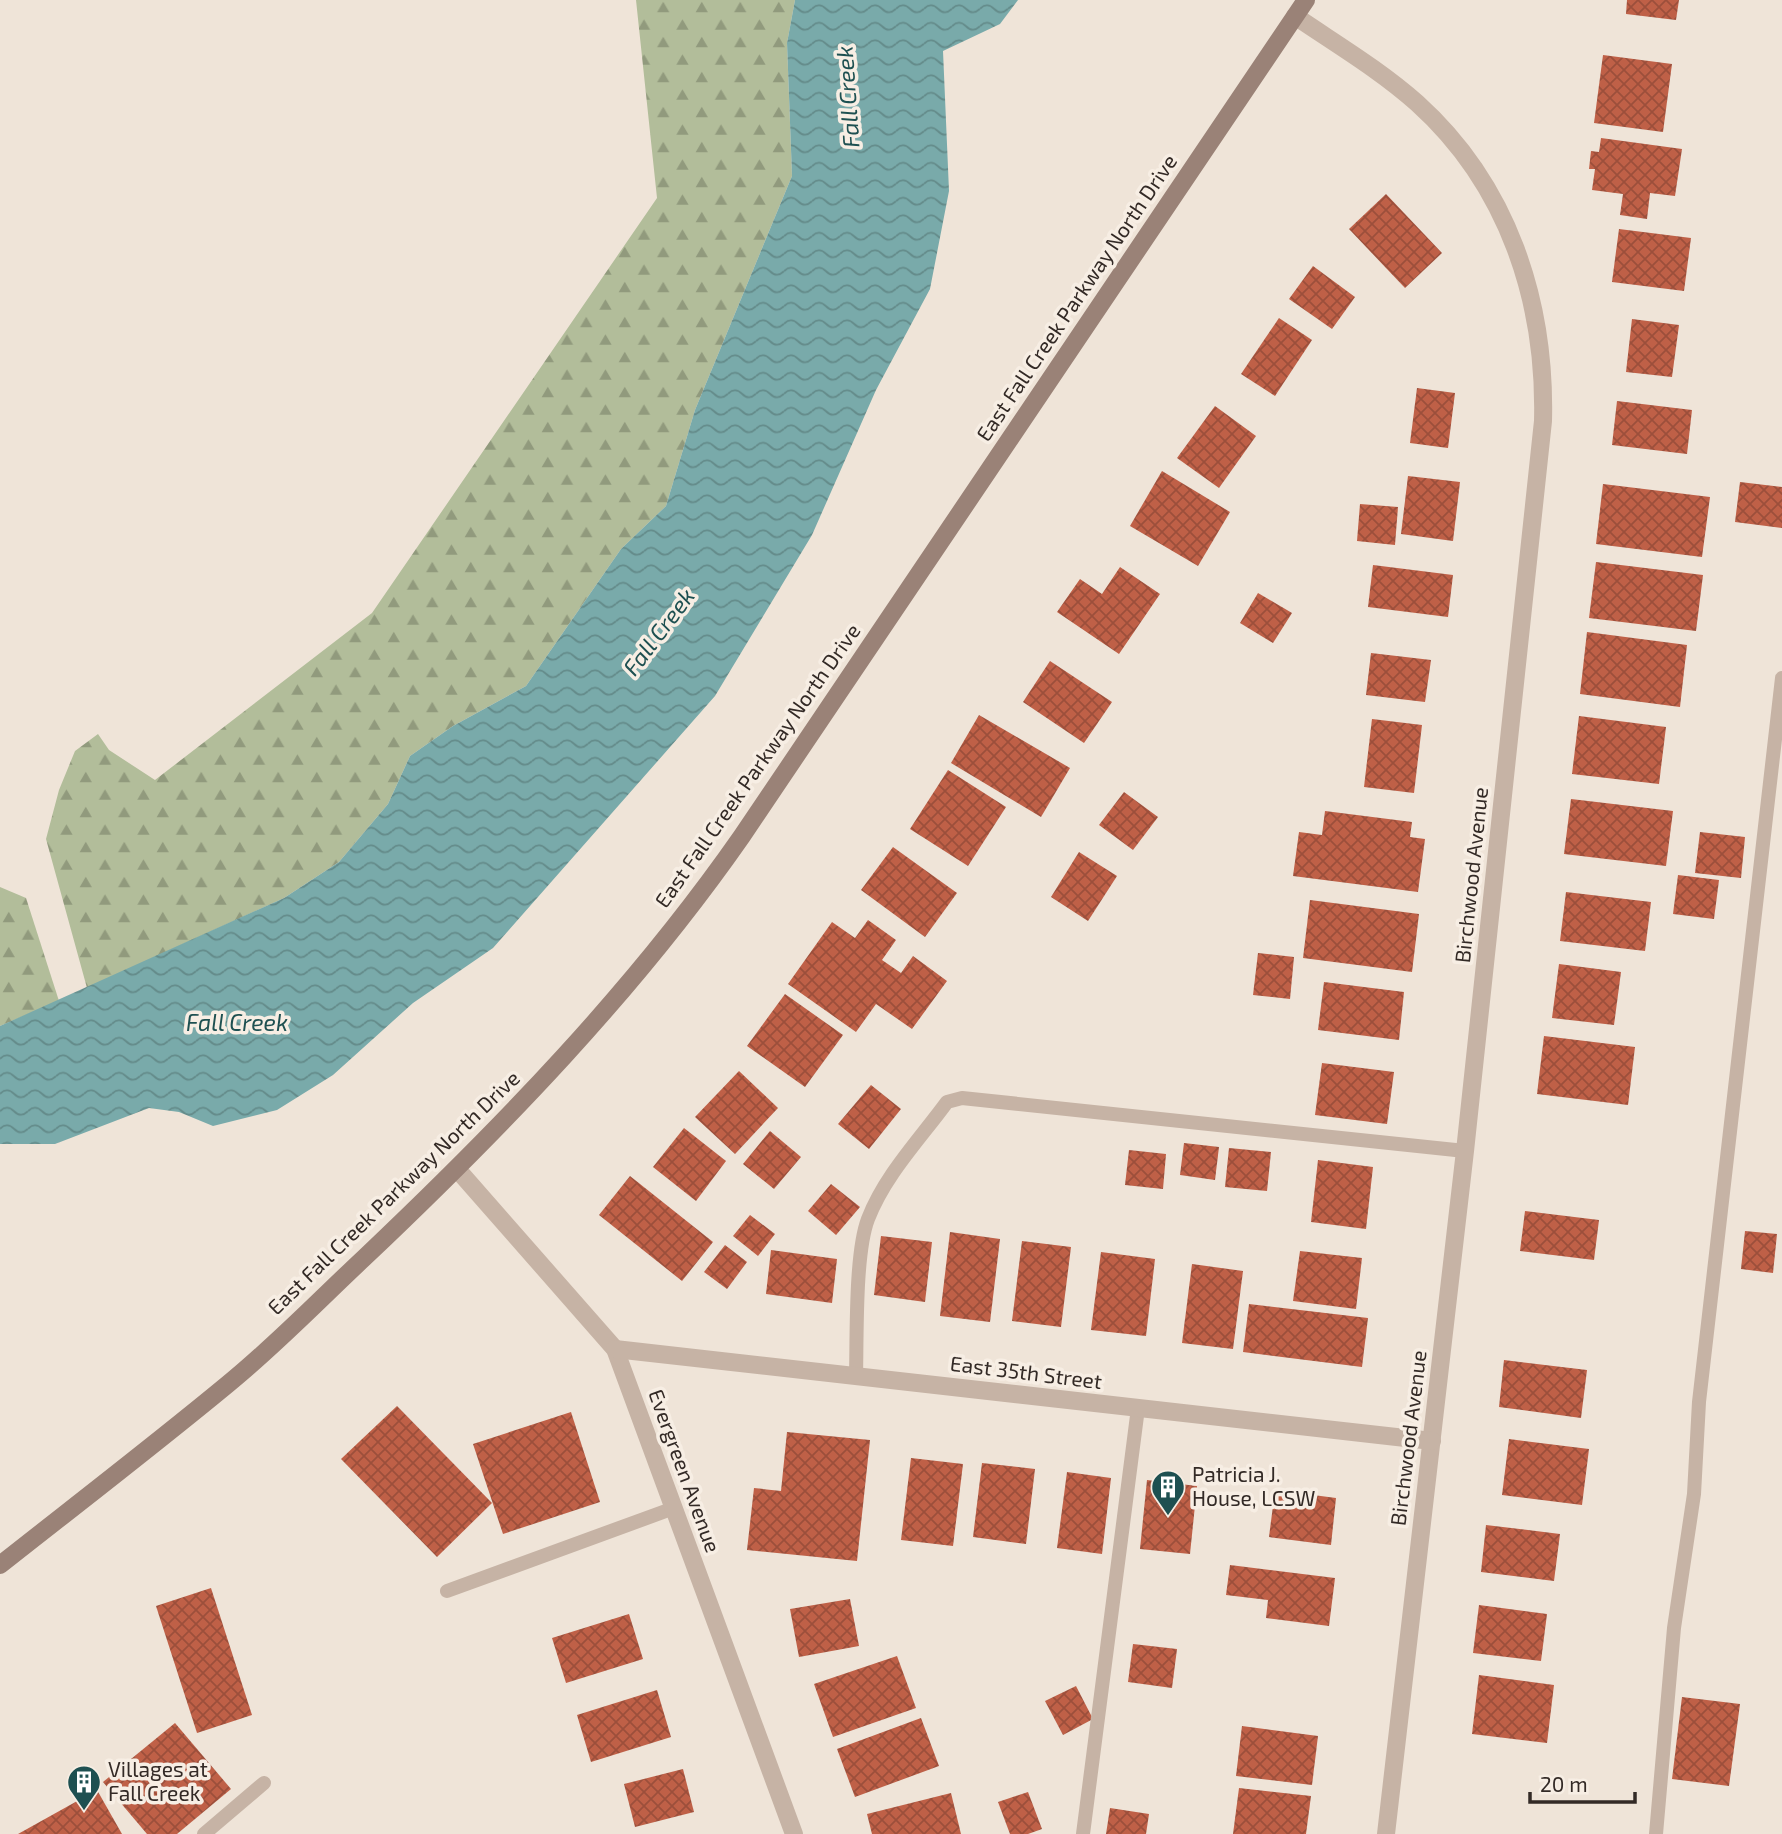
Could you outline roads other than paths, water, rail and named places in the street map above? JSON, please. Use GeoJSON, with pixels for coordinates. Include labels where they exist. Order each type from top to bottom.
{"type":"FeatureCollection","features":[{"type":"Feature","properties":{"kind":"main road","name":"East Fall Creek Parkway North Drive"},"geometry":{"type":"LineString","coordinates":[[0,1565],[229,1383],[457,1169],[600,1015],[683,916],[732,849],[1306,0]]}},
{"type":"Feature","properties":{"kind":"street","name":"Birchwood Avenue"},"geometry":{"type":"LineString","coordinates":[[1295,16],[1379,72],[1418,104],[1464,154],[1500,208],[1519,252],[1542,350],[1543,421],[1465,1151],[1386,1834]]}},
{"type":"Feature","properties":{"kind":"street","name":"Evergreen Avenue"},"geometry":{"type":"LineString","coordinates":[[457,1169],[615,1349],[794,1834]]}},
{"type":"Feature","properties":{"kind":"street","name":"East 35th Street"},"geometry":{"type":"LineString","coordinates":[[615,1349],[1432,1441]]}},
{"type":"Feature","properties":{"kind":"lane"},"geometry":{"type":"LineString","coordinates":[[1656,1834],[1674,1628],[1695,1494],[1699,1402],[1782,678]]}},
{"type":"Feature","properties":{"kind":"lane"},"geometry":{"type":"LineString","coordinates":[[856,1376],[862,1253],[867,1221],[884,1186],[947,1102],[962,1098],[1465,1151]]}},
{"type":"Feature","properties":{"kind":"lane"},"geometry":{"type":"LineString","coordinates":[[1083,1834],[1138,1408]]}},
{"type":"Feature","properties":{"kind":"lane"},"geometry":{"type":"LineString","coordinates":[[447,1591],[674,1508]]}},
{"type":"Feature","properties":{"kind":"lane"},"geometry":{"type":"LineString","coordinates":[[204,1834],[264,1783]]}},
{"type":"Feature","properties":{"kind":"water","name":"Fall Creek"},"geometry":{"type":"Polygon","coordinates":[[[795,0],[1018,0],[1000,24],[943,51],[949,191],[930,289],[876,390],[812,535],[715,696],[493,948],[413,1003],[333,1075],[277,1110],[213,1126],[179,1112],[149,1108],[55,1144],[0,1144],[0,1026],[284,898],[339,862],[388,804],[410,756],[453,726],[526,686],[621,549],[666,506],[695,410],[792,176],[787,43],[795,0]]]}},
{"type":"Feature","properties":{"kind":"place","name":"Patricia J. House, LCSW"},"geometry":{"type":"Point","coordinates":[1168,1517]}},
{"type":"Feature","properties":{"kind":"place","name":"Villages at Fall Creek"},"geometry":{"type":"Point","coordinates":[84,1812]}}]}
